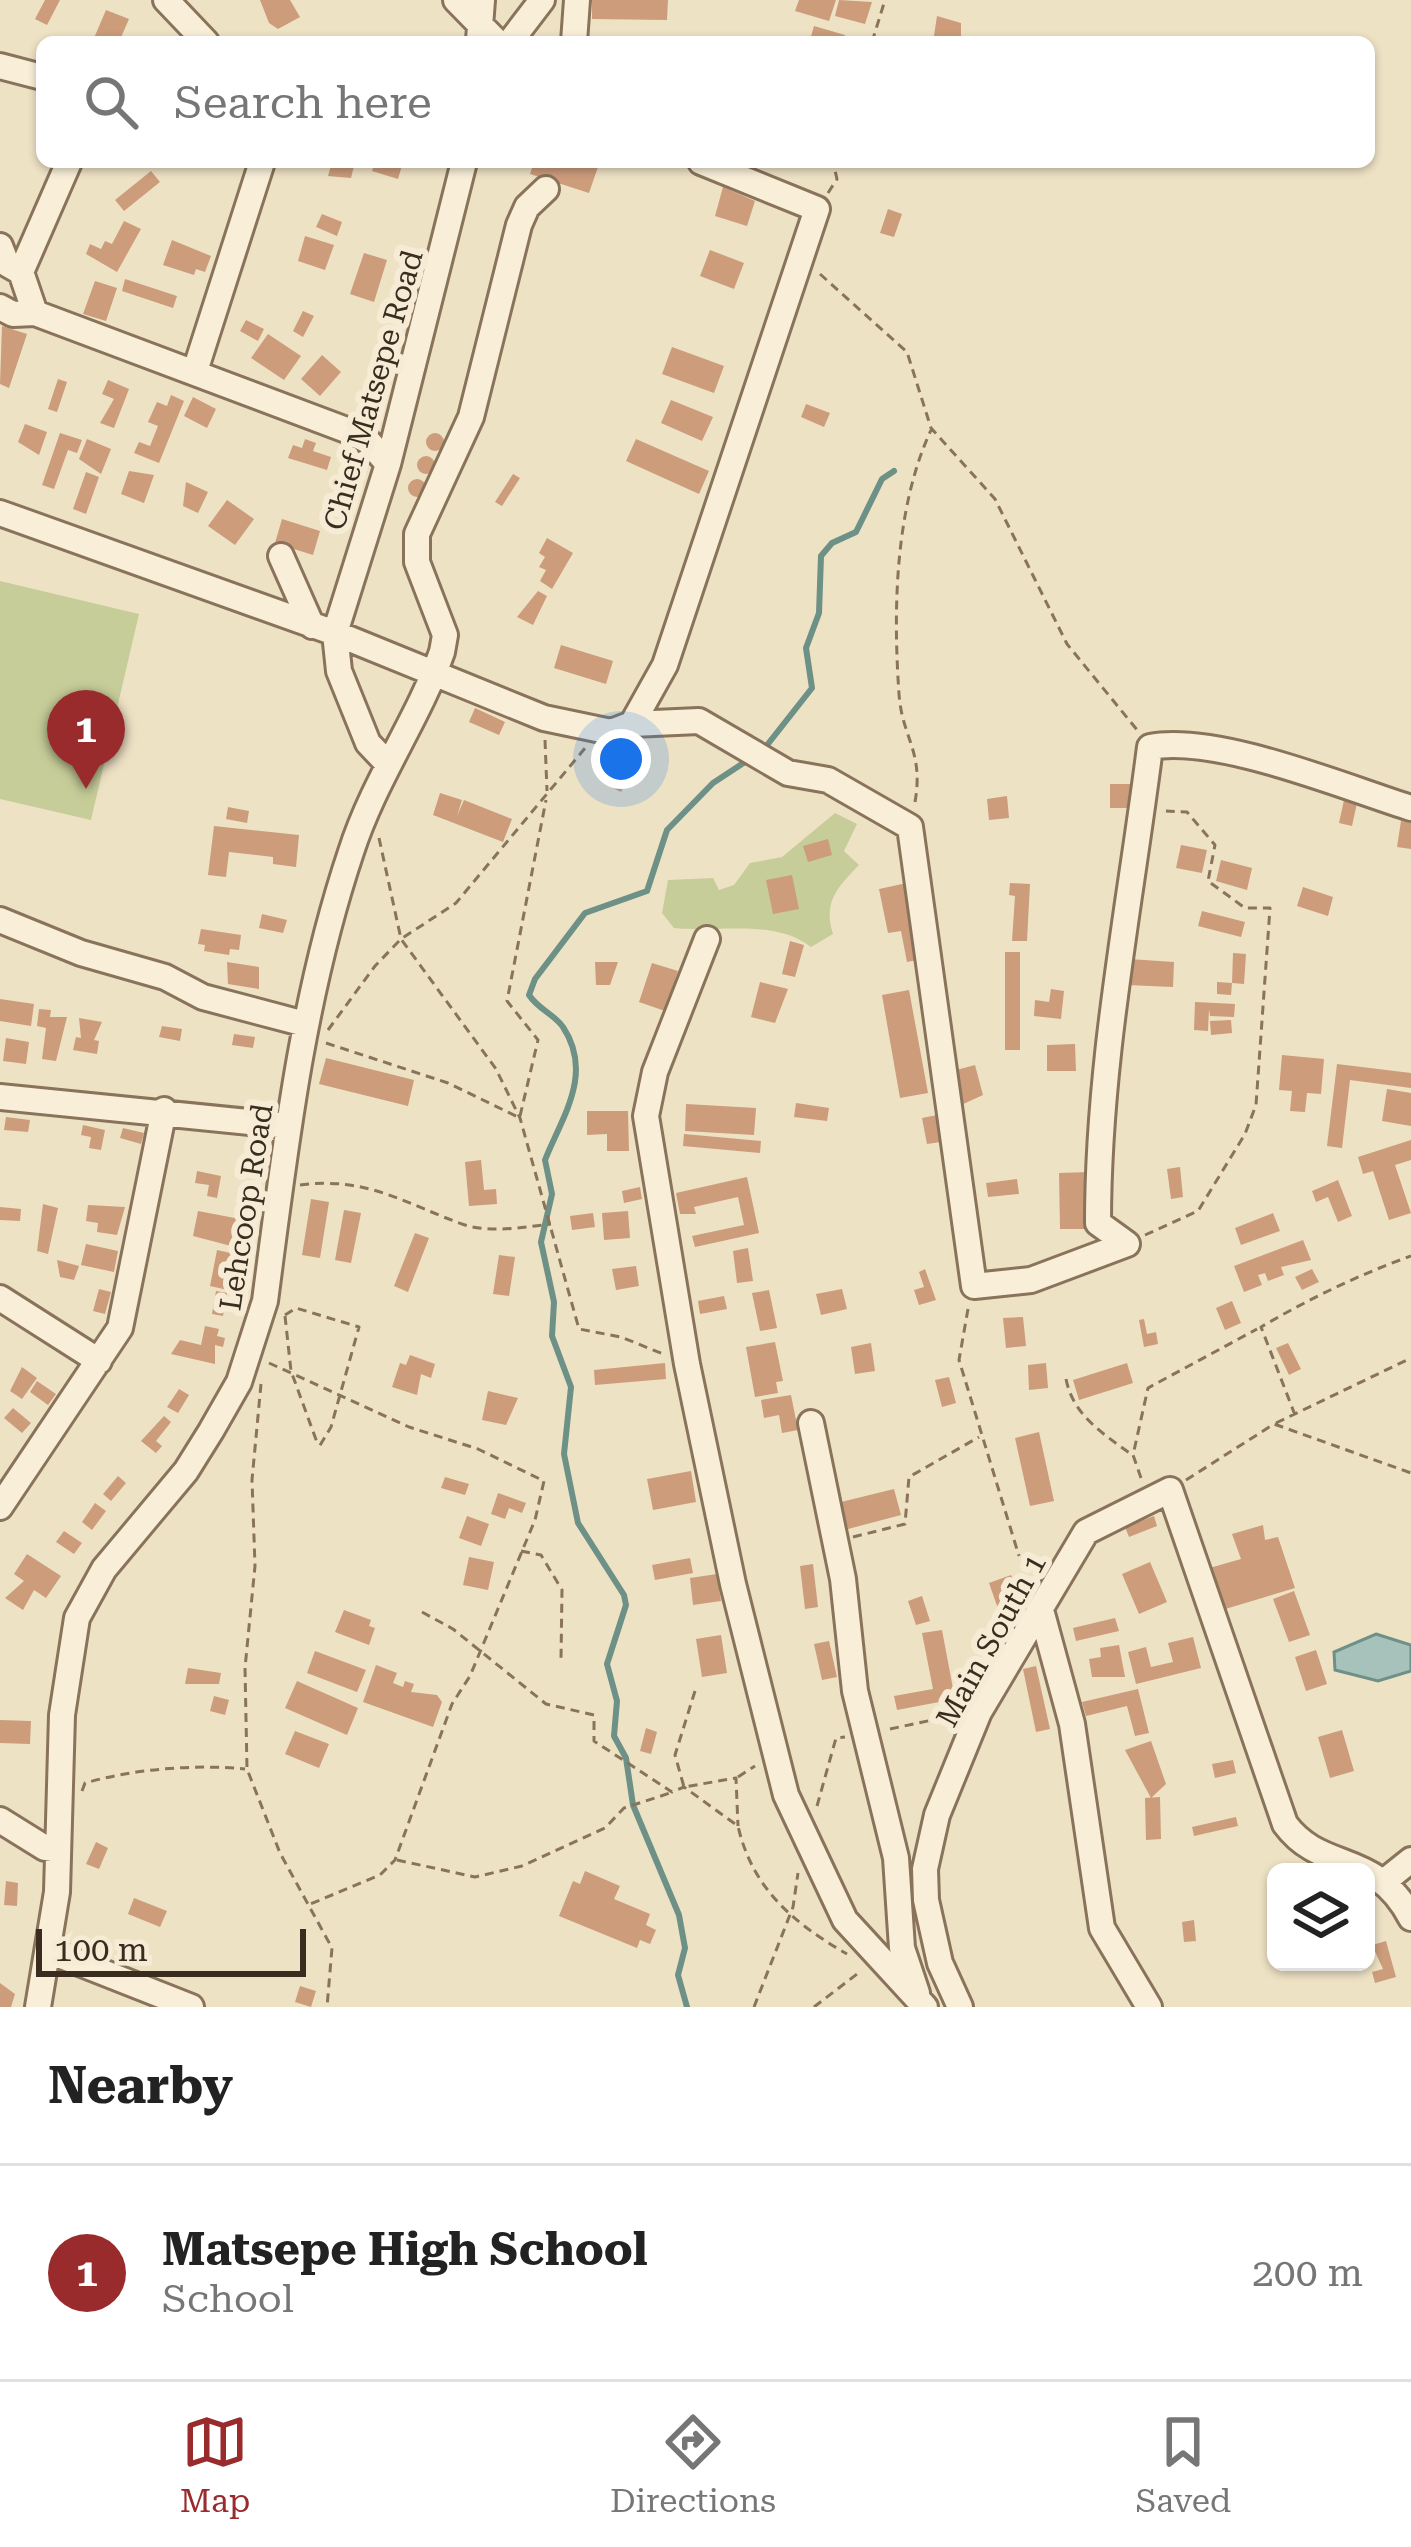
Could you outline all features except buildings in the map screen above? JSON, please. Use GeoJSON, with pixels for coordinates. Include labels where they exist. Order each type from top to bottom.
{"type":"FeatureCollection","features":[{"type":"Feature","properties":{"kind":"street"},"geometry":{"type":"LineString","coordinates":[[166,0],[182,9],[202,36]]}},
{"type":"Feature","properties":{"kind":"street"},"geometry":{"type":"LineString","coordinates":[[455,0],[485,27]]}},
{"type":"Feature","properties":{"kind":"street"},"geometry":{"type":"LineString","coordinates":[[515,36],[542,0]]}},
{"type":"Feature","properties":{"kind":"street"},"geometry":{"type":"LineString","coordinates":[[574,36],[577,0]]}},
{"type":"Feature","properties":{"kind":"street"},"geometry":{"type":"LineString","coordinates":[[0,66],[36,75]]}},
{"type":"Feature","properties":{"kind":"street"},"geometry":{"type":"LineString","coordinates":[[35,313],[7,260],[65,168]]}},
{"type":"Feature","properties":{"kind":"street"},"geometry":{"type":"LineString","coordinates":[[195,370],[260,168]]}},
{"type":"Feature","properties":{"kind":"street","name":"Chief Matsepe Road"},"geometry":{"type":"LineString","coordinates":[[323,629],[388,464],[462,168]]}},
{"type":"Feature","properties":{"kind":"street"},"geometry":{"type":"LineString","coordinates":[[622,728],[664,665],[818,208],[715,168]]}},
{"type":"Feature","properties":{"kind":"street"},"geometry":{"type":"LineString","coordinates":[[435,674],[445,635],[418,562],[418,534],[471,417],[519,225],[527,207],[546,189]]}},
{"type":"Feature","properties":{"kind":"street"},"geometry":{"type":"LineString","coordinates":[[0,307],[13,314],[35,313],[349,431],[368,441],[388,464]]}},
{"type":"Feature","properties":{"kind":"street"},"geometry":{"type":"LineString","coordinates":[[0,513],[323,629],[544,718],[622,728],[699,721],[788,772],[828,780],[910,827],[974,1286],[1031,1280],[1127,1244]]}},
{"type":"Feature","properties":{"kind":"street"},"geometry":{"type":"LineString","coordinates":[[281,556],[323,629],[368,743],[386,762]]}},
{"type":"Feature","properties":{"kind":"street","name":"Lehcoop Road"},"geometry":{"type":"LineString","coordinates":[[38,2007],[50,1951],[62,1812],[62,1715],[77,1618],[104,1569],[185,1471],[275,1308],[289,1126],[312,1033],[335,903],[386,762],[435,674]]}},
{"type":"Feature","properties":{"kind":"street"},"geometry":{"type":"LineString","coordinates":[[1127,1244],[1099,1223],[1098,1160],[1113,986],[1150,747],[1175,742],[1411,808]]}},
{"type":"Feature","properties":{"kind":"street"},"geometry":{"type":"LineString","coordinates":[[0,920],[312,1033]]}},
{"type":"Feature","properties":{"kind":"street"},"geometry":{"type":"LineString","coordinates":[[706,938],[656,1072],[646,1116],[687,1364],[773,1754],[845,1920],[922,2004]]}},
{"type":"Feature","properties":{"kind":"street"},"geometry":{"type":"LineString","coordinates":[[0,1097],[289,1126]]}},
{"type":"Feature","properties":{"kind":"street"},"geometry":{"type":"LineString","coordinates":[[0,1507],[120,1328],[164,1111]]}},
{"type":"Feature","properties":{"kind":"street"},"geometry":{"type":"LineString","coordinates":[[0,1298],[99,1361]]}},
{"type":"Feature","properties":{"kind":"street"},"geometry":{"type":"LineString","coordinates":[[811,1423],[866,1737],[896,1858],[902,1948],[922,2004]]}},
{"type":"Feature","properties":{"kind":"street"},"geometry":{"type":"LineString","coordinates":[[1158,1493],[1285,1824],[1298,1841],[1386,1880],[1411,1918]]}},
{"type":"Feature","properties":{"kind":"street","name":"Main South 1"},"geometry":{"type":"LineString","coordinates":[[960,2007],[940,1964],[925,1869],[937,1815],[979,1712],[1086,1532],[1158,1493]]}},
{"type":"Feature","properties":{"kind":"street"},"geometry":{"type":"LineString","coordinates":[[1042,1610],[1072,1724],[1102,1928],[1149,2007]]}},
{"type":"Feature","properties":{"kind":"street"},"geometry":{"type":"LineString","coordinates":[[0,1820],[45,1848],[58,1850]]}},
{"type":"Feature","properties":{"kind":"street"},"geometry":{"type":"LineString","coordinates":[[1386,1880],[1411,1860]]}},
{"type":"Feature","properties":{"kind":"street"},"geometry":{"type":"LineString","coordinates":[[50,1951],[191,2007]]}},
{"type":"Feature","properties":{"kind":"path"},"geometry":{"type":"LineString","coordinates":[[874,36],[885,0]]}},
{"type":"Feature","properties":{"kind":"path"},"geometry":{"type":"LineString","coordinates":[[818,208],[837,179],[834,168]]}},
{"type":"Feature","properties":{"kind":"path"},"geometry":{"type":"LineString","coordinates":[[800,259],[907,352],[932,428],[995,499],[1067,644],[1150,747]]}},
{"type":"Feature","properties":{"kind":"path"},"geometry":{"type":"LineString","coordinates":[[910,827],[920,769],[898,699],[900,598],[910,474],[932,428]]}},
{"type":"Feature","properties":{"kind":"path"},"geometry":{"type":"LineString","coordinates":[[520,1118],[538,1040],[507,1001],[548,795],[544,718]]}},
{"type":"Feature","properties":{"kind":"path"},"geometry":{"type":"LineString","coordinates":[[520,1118],[448,1083],[312,1033],[401,939],[456,902],[579,753],[622,728]]}},
{"type":"Feature","properties":{"kind":"path"},"geometry":{"type":"LineString","coordinates":[[1127,1244],[1198,1211],[1245,1134],[1256,1105],[1270,908],[1245,908],[1208,881],[1215,845],[1187,812],[1157,811],[1141,822]]}},
{"type":"Feature","properties":{"kind":"path"},"geometry":{"type":"LineString","coordinates":[[378,835],[401,939],[496,1069],[520,1118],[533,1180],[551,1224],[579,1329],[621,1337],[687,1364]]}},
{"type":"Feature","properties":{"kind":"path"},"geometry":{"type":"LineString","coordinates":[[281,1184],[335,1184],[387,1193],[466,1225],[514,1229],[551,1224]]}},
{"type":"Feature","properties":{"kind":"path"},"geometry":{"type":"LineString","coordinates":[[1132,1455],[1148,1388],[1300,1310],[1330,1287],[1411,1256]]}},
{"type":"Feature","properties":{"kind":"path"},"geometry":{"type":"LineString","coordinates":[[974,1286],[959,1360],[1019,1556]]}},
{"type":"Feature","properties":{"kind":"path"},"geometry":{"type":"LineString","coordinates":[[275,1308],[296,1308],[358,1327],[340,1395],[319,1447],[291,1371],[275,1308]]}},
{"type":"Feature","properties":{"kind":"path"},"geometry":{"type":"LineString","coordinates":[[1261,1327],[1294,1415]]}},
{"type":"Feature","properties":{"kind":"path"},"geometry":{"type":"LineString","coordinates":[[250,1355],[544,1481],[521,1551],[481,1650],[452,1704],[395,1860],[380,1876],[308,1905]]}},
{"type":"Feature","properties":{"kind":"path"},"geometry":{"type":"LineString","coordinates":[[1066,1379],[1070,1401],[1096,1429],[1132,1455],[1158,1493],[1274,1424],[1411,1358]]}},
{"type":"Feature","properties":{"kind":"path"},"geometry":{"type":"LineString","coordinates":[[261,1383],[251,1480],[254,1566],[245,1668],[247,1769],[280,1853],[332,1948],[327,2007]]}},
{"type":"Feature","properties":{"kind":"path"},"geometry":{"type":"LineString","coordinates":[[1274,1424],[1411,1474]]}},
{"type":"Feature","properties":{"kind":"path"},"geometry":{"type":"LineString","coordinates":[[835,1545],[905,1524],[909,1477],[968,1448],[981,1434]]}},
{"type":"Feature","properties":{"kind":"path"},"geometry":{"type":"LineString","coordinates":[[521,1551],[541,1555],[562,1590],[561,1659]]}},
{"type":"Feature","properties":{"kind":"path"},"geometry":{"type":"LineString","coordinates":[[422,1612],[481,1650],[546,1705],[594,1715],[594,1741],[672,1792]]}},
{"type":"Feature","properties":{"kind":"path"},"geometry":{"type":"LineString","coordinates":[[695,1691],[675,1755],[684,1787],[738,1826]]}},
{"type":"Feature","properties":{"kind":"path"},"geometry":{"type":"LineString","coordinates":[[754,2007],[790,1915],[836,1738],[866,1737],[926,1718],[979,1712]]}},
{"type":"Feature","properties":{"kind":"path"},"geometry":{"type":"LineString","coordinates":[[395,1860],[475,1877],[522,1867],[605,1828],[624,1808],[684,1787],[736,1778],[773,1754]]}},
{"type":"Feature","properties":{"kind":"path"},"geometry":{"type":"LineString","coordinates":[[62,1812],[75,1812],[85,1783],[113,1775],[206,1766],[247,1769]]}},
{"type":"Feature","properties":{"kind":"path"},"geometry":{"type":"LineString","coordinates":[[736,1778],[738,1826],[747,1865],[790,1915],[845,1954],[878,1957]]}},
{"type":"Feature","properties":{"kind":"green space"},"geometry":{"type":"Polygon","coordinates":[[[0,581],[139,614],[91,820],[0,799],[0,581]]]}},
{"type":"Feature","properties":{"kind":"green space"},"geometry":{"type":"Polygon","coordinates":[[[835,813],[857,824],[844,851],[859,865],[834,896],[833,934],[811,947],[780,932],[674,928],[662,913],[668,880],[713,878],[719,890],[734,885],[750,863],[782,857],[835,813]]]}},
{"type":"Feature","properties":{"kind":"water"},"geometry":{"type":"Polygon","coordinates":[[[1376,1634],[1411,1645],[1411,1671],[1378,1681],[1335,1670],[1334,1652],[1376,1634]]]}},
{"type":"Feature","properties":{"kind":"waterway"},"geometry":{"type":"LineString","coordinates":[[764,749],[812,688],[806,648],[819,613],[821,556],[832,543],[856,532],[882,479],[894,471]]}},
{"type":"Feature","properties":{"kind":"waterway"},"geometry":{"type":"LineString","coordinates":[[687,2007],[678,1975],[685,1948],[679,1915],[633,1805],[626,1758],[614,1736],[617,1701],[607,1664],[626,1605],[624,1595],[578,1523],[564,1454],[571,1387],[552,1336],[554,1302],[541,1242],[552,1194],[545,1160],[572,1095],[576,1062],[563,1027],[529,995],[535,979],[585,913],[647,891],[667,830],[713,783],[748,760]]}},
{"type":"Feature","properties":{"kind":"place","name":"Matsepe High School"},"geometry":{"type":"Point","coordinates":[86,789]}}]}
